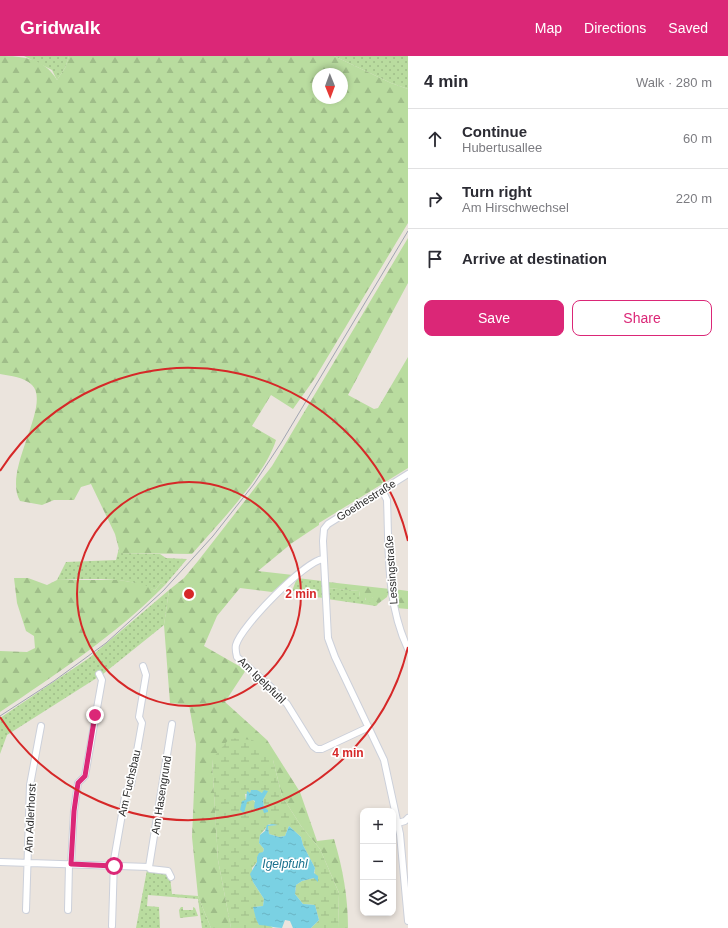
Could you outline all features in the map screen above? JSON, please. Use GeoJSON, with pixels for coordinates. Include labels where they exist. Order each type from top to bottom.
{"type":"FeatureCollection","features":[{"type":"Feature","properties":{"kind":"street","name":"Goethestraße"},"geometry":{"type":"LineString","coordinates":[[324,559],[323,536],[326,527],[408,474]]}},
{"type":"Feature","properties":{"kind":"street","name":"Lessingstraße"},"geometry":{"type":"LineString","coordinates":[[382,490],[386,500],[393,605],[398,626],[408,649]]}},
{"type":"Feature","properties":{"kind":"street","name":"Am Igelpfuhl"},"geometry":{"type":"LineString","coordinates":[[324,559],[315,561],[286,584],[259,613],[236,644],[237,657],[272,688],[287,704],[313,746],[317,749],[322,749],[369,727]]}},
{"type":"Feature","properties":{"kind":"street"},"geometry":{"type":"LineString","coordinates":[[324,559],[327,631],[330,645],[384,760],[406,861],[408,921]]}},
{"type":"Feature","properties":{"kind":"street","name":"Am Fuchsbau"},"geometry":{"type":"LineString","coordinates":[[112,926],[114,866],[126,791],[131,785],[142,723],[139,717],[146,675],[143,666]]}},
{"type":"Feature","properties":{"kind":"street"},"geometry":{"type":"LineString","coordinates":[[68,910],[74,811],[78,783],[85,776],[102,680],[99,674]]}},
{"type":"Feature","properties":{"kind":"street","name":"Am Hasengrund"},"geometry":{"type":"LineString","coordinates":[[149,867],[172,724]]}},
{"type":"Feature","properties":{"kind":"street","name":"Am Adlerhorst"},"geometry":{"type":"LineString","coordinates":[[26,910],[30,785],[41,726]]}},
{"type":"Feature","properties":{"kind":"street"},"geometry":{"type":"LineString","coordinates":[[398,823],[405,821],[408,818]]}},
{"type":"Feature","properties":{"kind":"street"},"geometry":{"type":"LineString","coordinates":[[0,862],[149,867],[150,869],[168,871],[171,877]]}},
{"type":"Feature","properties":{"kind":"green space"},"geometry":{"type":"Polygon","coordinates":[[[0,56],[32,60],[46,67],[57,80],[65,68],[69,56],[334,56],[391,83],[408,89],[408,223],[315,378],[293,409],[271,395],[252,426],[276,440],[270,454],[262,469],[239,500],[192,554],[120,553],[115,534],[91,484],[81,487],[74,500],[54,500],[42,505],[20,501],[16,488],[17,473],[36,407],[36,394],[29,382],[17,377],[0,374],[0,56]]]}},
{"type":"Feature","properties":{"kind":"green space"},"geometry":{"type":"Polygon","coordinates":[[[24,56],[69,56],[65,68],[57,80],[52,70],[24,56]]]}},
{"type":"Feature","properties":{"kind":"green space"},"geometry":{"type":"Polygon","coordinates":[[[334,56],[408,56],[408,89],[391,83],[334,56]]]}},
{"type":"Feature","properties":{"kind":"green space"},"geometry":{"type":"Polygon","coordinates":[[[408,238],[408,283],[348,395],[374,409],[378,408],[408,357],[408,468],[319,523],[319,525],[292,543],[258,571],[293,575],[272,592],[240,588],[217,616],[204,646],[246,670],[225,702],[267,740],[300,792],[317,841],[334,839],[344,883],[348,928],[338,928],[339,893],[320,849],[301,826],[282,796],[273,760],[212,759],[218,860],[231,928],[211,928],[198,896],[192,837],[196,744],[189,705],[170,703],[164,625],[169,590],[184,578],[272,466],[408,238]]]}},
{"type":"Feature","properties":{"kind":"green space"},"geometry":{"type":"Polygon","coordinates":[[[119,548],[120,553],[160,554],[166,558],[187,559],[165,585],[161,583],[155,590],[132,582],[120,580],[57,580],[66,562],[116,560],[119,548]]]}},
{"type":"Feature","properties":{"kind":"green space"},"geometry":{"type":"Polygon","coordinates":[[[14,578],[28,578],[47,585],[57,580],[119,580],[143,584],[155,590],[161,583],[165,585],[107,637],[65,668],[0,712],[0,651],[27,652],[35,648],[34,636],[26,631],[17,603],[14,578]]]}},
{"type":"Feature","properties":{"kind":"green space"},"geometry":{"type":"Polygon","coordinates":[[[297,578],[322,581],[323,598],[309,596],[304,591],[292,591],[297,578]]]}},
{"type":"Feature","properties":{"kind":"green space"},"geometry":{"type":"Polygon","coordinates":[[[328,582],[390,589],[387,597],[379,603],[374,601],[372,597],[371,603],[366,602],[365,597],[360,597],[359,591],[328,588],[328,582]]]}},
{"type":"Feature","properties":{"kind":"green space"},"geometry":{"type":"Polygon","coordinates":[[[328,588],[359,591],[360,597],[365,597],[365,600],[372,597],[379,603],[376,606],[327,599],[328,588]]]}},
{"type":"Feature","properties":{"kind":"green space"},"geometry":{"type":"Polygon","coordinates":[[[394,589],[408,591],[408,609],[396,608],[394,598],[399,596],[394,595],[394,589]]]}},
{"type":"Feature","properties":{"kind":"green space"},"geometry":{"type":"Polygon","coordinates":[[[169,590],[164,625],[103,674],[7,735],[0,754],[0,718],[89,658],[169,590]]]}},
{"type":"Feature","properties":{"kind":"green space"},"geometry":{"type":"Polygon","coordinates":[[[230,738],[253,740],[273,760],[282,796],[301,826],[320,849],[339,893],[338,928],[311,928],[319,920],[315,905],[303,904],[295,894],[296,885],[302,881],[314,878],[315,868],[303,845],[301,837],[289,826],[285,836],[279,837],[269,834],[268,826],[277,825],[269,824],[260,835],[259,843],[264,849],[263,852],[257,857],[257,862],[252,868],[253,882],[264,899],[263,906],[253,907],[259,925],[269,925],[273,928],[231,928],[218,860],[212,759],[230,738]],[[251,790],[250,794],[245,794],[246,800],[241,805],[245,804],[247,801],[253,800],[263,810],[263,800],[266,794],[251,790]]]}},
{"type":"Feature","properties":{"kind":"green space"},"geometry":{"type":"Polygon","coordinates":[[[147,870],[166,873],[166,876],[170,877],[172,894],[198,896],[211,928],[202,928],[198,899],[148,895],[147,906],[159,907],[160,928],[136,928],[147,870]]]}},
{"type":"Feature","properties":{"kind":"green space"},"geometry":{"type":"Polygon","coordinates":[[[183,907],[183,910],[193,910],[193,907],[195,908],[198,916],[180,918],[179,910],[183,907]]]}},
{"type":"Feature","properties":{"kind":"water"},"geometry":{"type":"Polygon","coordinates":[[[251,790],[257,790],[262,793],[264,790],[268,791],[263,800],[264,807],[268,810],[268,812],[264,813],[263,810],[256,809],[254,807],[255,801],[253,800],[247,802],[244,813],[240,810],[242,801],[246,800],[247,791],[250,793],[251,790]]]}},
{"type":"Feature","properties":{"kind":"water","name":"Igelpfuhl"},"geometry":{"type":"Polygon","coordinates":[[[267,825],[278,825],[268,826],[269,834],[279,837],[285,836],[289,826],[301,837],[303,845],[315,868],[314,873],[318,876],[318,882],[314,878],[302,881],[296,885],[295,894],[303,904],[315,905],[319,920],[311,928],[293,928],[290,921],[285,920],[282,928],[259,925],[256,919],[253,907],[263,906],[264,899],[253,882],[250,874],[257,862],[259,853],[263,852],[264,849],[259,843],[260,835],[265,831],[267,825]]]}},
{"type":"Feature","properties":{"kind":"tram line"},"geometry":{"type":"LineString","coordinates":[[0,716],[54,681],[106,643],[163,591],[213,536],[254,484],[281,443],[408,231]]}},
{"type":"Feature","properties":{"kind":"route"},"geometry":{"type":"LineString","coordinates":[[95,715],[85,776],[78,783],[72,834],[71,864],[114,866]]}}]}
